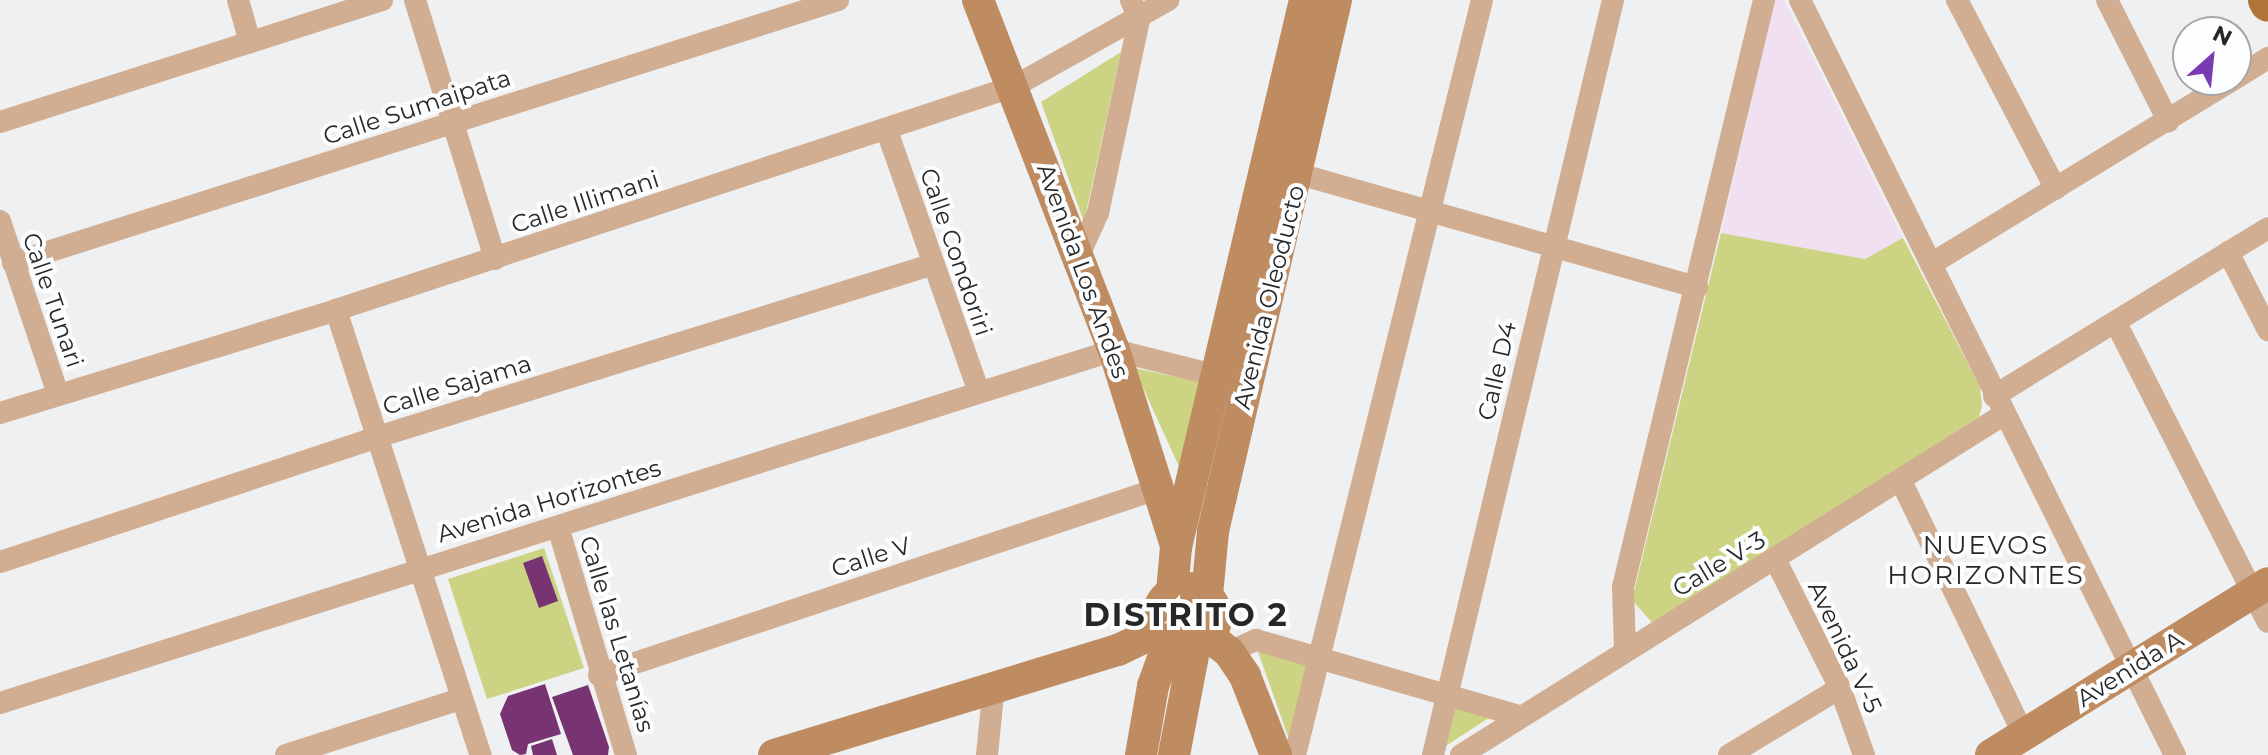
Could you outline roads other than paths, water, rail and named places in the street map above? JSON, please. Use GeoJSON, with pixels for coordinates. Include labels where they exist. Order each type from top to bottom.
{"type":"FeatureCollection","features":[{"type":"Feature","properties":{"kind":"street"},"geometry":{"type":"LineString","coordinates":[[238,0],[250,42]]}},
{"type":"Feature","properties":{"kind":"street"},"geometry":{"type":"LineString","coordinates":[[0,122],[382,0]]}},
{"type":"Feature","properties":{"kind":"street"},"geometry":{"type":"LineString","coordinates":[[415,0],[495,259]]}},
{"type":"Feature","properties":{"kind":"street","name":"Calle Sumaipata"},"geometry":{"type":"LineString","coordinates":[[13,263],[838,0]]}},
{"type":"Feature","properties":{"kind":"street","name":"Avenida Los Andes"},"geometry":{"type":"LineString","coordinates":[[978,0],[1015,86],[1114,350],[1160,488],[1176,547]]}},
{"type":"Feature","properties":{"kind":"street","name":"Calle Illimani"},"geometry":{"type":"LineString","coordinates":[[0,413],[495,259],[1015,86],[1135,10],[1168,0]]}},
{"type":"Feature","properties":{"kind":"street","name":"Avenida Oleoducto"},"geometry":{"type":"LineString","coordinates":[[1305,0],[1176,547],[1172,592],[1159,609],[1193,640],[1216,620],[1207,595],[1213,531],[1299,174],[1336,0]]}},
{"type":"Feature","properties":{"kind":"street"},"geometry":{"type":"LineString","coordinates":[[1295,755],[1324,656],[1482,0]]}},
{"type":"Feature","properties":{"kind":"street","name":"Calle D4"},"geometry":{"type":"LineString","coordinates":[[1433,755],[1613,0]]}},
{"type":"Feature","properties":{"kind":"street"},"geometry":{"type":"LineString","coordinates":[[1625,651],[1623,587],[1764,0]]}},
{"type":"Feature","properties":{"kind":"street"},"geometry":{"type":"LineString","coordinates":[[1800,0],[1998,406],[2175,755]]}},
{"type":"Feature","properties":{"kind":"street"},"geometry":{"type":"LineString","coordinates":[[1957,0],[2056,189]]}},
{"type":"Feature","properties":{"kind":"street"},"geometry":{"type":"LineString","coordinates":[[2107,0],[2168,121]]}},
{"type":"Feature","properties":{"kind":"street"},"geometry":{"type":"LineString","coordinates":[[1079,255],[1098,213],[1135,10]]}},
{"type":"Feature","properties":{"kind":"street"},"geometry":{"type":"LineString","coordinates":[[1931,264],[2207,96]]}},
{"type":"Feature","properties":{"kind":"street","name":"Calle Condoriri"},"geometry":{"type":"LineString","coordinates":[[887,131],[931,265],[978,390]]}},
{"type":"Feature","properties":{"kind":"street"},"geometry":{"type":"LineString","coordinates":[[1299,174],[1697,287]]}},
{"type":"Feature","properties":{"kind":"street","name":"Calle Tunari"},"geometry":{"type":"LineString","coordinates":[[0,221],[58,394]]}},
{"type":"Feature","properties":{"kind":"street","name":"Calle V-3"},"geometry":{"type":"LineString","coordinates":[[1461,755],[1519,716],[1776,561],[1901,481],[1998,406],[2116,323],[2268,228]]}},
{"type":"Feature","properties":{"kind":"street"},"geometry":{"type":"LineString","coordinates":[[2228,252],[2268,330]]}},
{"type":"Feature","properties":{"kind":"street","name":"Calle Sajama"},"geometry":{"type":"LineString","coordinates":[[0,562],[374,438],[931,265]]}},
{"type":"Feature","properties":{"kind":"street"},"geometry":{"type":"LineString","coordinates":[[336,310],[374,438],[481,755]]}},
{"type":"Feature","properties":{"kind":"street"},"geometry":{"type":"LineString","coordinates":[[2116,323],[2260,588],[2268,622]]}},
{"type":"Feature","properties":{"kind":"street"},"geometry":{"type":"LineString","coordinates":[[1114,350],[1218,376]]}},
{"type":"Feature","properties":{"kind":"street","name":"Avenida Horizontes"},"geometry":{"type":"LineString","coordinates":[[1,699],[558,527],[978,390],[1114,350]]}},
{"type":"Feature","properties":{"kind":"street"},"geometry":{"type":"LineString","coordinates":[[1901,481],[2024,735]]}},
{"type":"Feature","properties":{"kind":"street","name":"Calle V"},"geometry":{"type":"LineString","coordinates":[[599,675],[1160,488]]}},
{"type":"Feature","properties":{"kind":"street","name":"Calle las Letanías"},"geometry":{"type":"LineString","coordinates":[[558,527],[599,675],[626,755]]}},
{"type":"Feature","properties":{"kind":"street","name":"Avenida V-5"},"geometry":{"type":"LineString","coordinates":[[1776,561],[1840,688],[1864,755]]}},
{"type":"Feature","properties":{"kind":"street","name":"Avenida A"},"geometry":{"type":"LineString","coordinates":[[1991,755],[2260,588]]}},
{"type":"Feature","properties":{"kind":"street"},"geometry":{"type":"LineString","coordinates":[[1172,592],[1196,589],[1207,595]]}},
{"type":"Feature","properties":{"kind":"street"},"geometry":{"type":"LineString","coordinates":[[1141,755],[1153,686],[1193,640]]}},
{"type":"Feature","properties":{"kind":"street"},"geometry":{"type":"LineString","coordinates":[[1174,755],[1193,640]]}},
{"type":"Feature","properties":{"kind":"street"},"geometry":{"type":"LineString","coordinates":[[1193,640],[1245,676],[1276,755]]}},
{"type":"Feature","properties":{"kind":"street"},"geometry":{"type":"LineString","coordinates":[[774,755],[994,685],[1118,650],[1193,640],[1256,640],[1324,656],[1519,716]]}},
{"type":"Feature","properties":{"kind":"street"},"geometry":{"type":"LineString","coordinates":[[987,755],[994,685]]}},
{"type":"Feature","properties":{"kind":"street"},"geometry":{"type":"LineString","coordinates":[[1729,755],[1840,688]]}},
{"type":"Feature","properties":{"kind":"street"},"geometry":{"type":"LineString","coordinates":[[286,755],[460,699]]}},
{"type":"Feature","properties":{"kind":"district","name":"NUEVOS HORIZONTES"},"geometry":{"type":"Point","coordinates":[1986,561]}},
{"type":"Feature","properties":{"kind":"district","name":"DISTRITO 2"},"geometry":{"type":"Point","coordinates":[1186,615]}}]}
